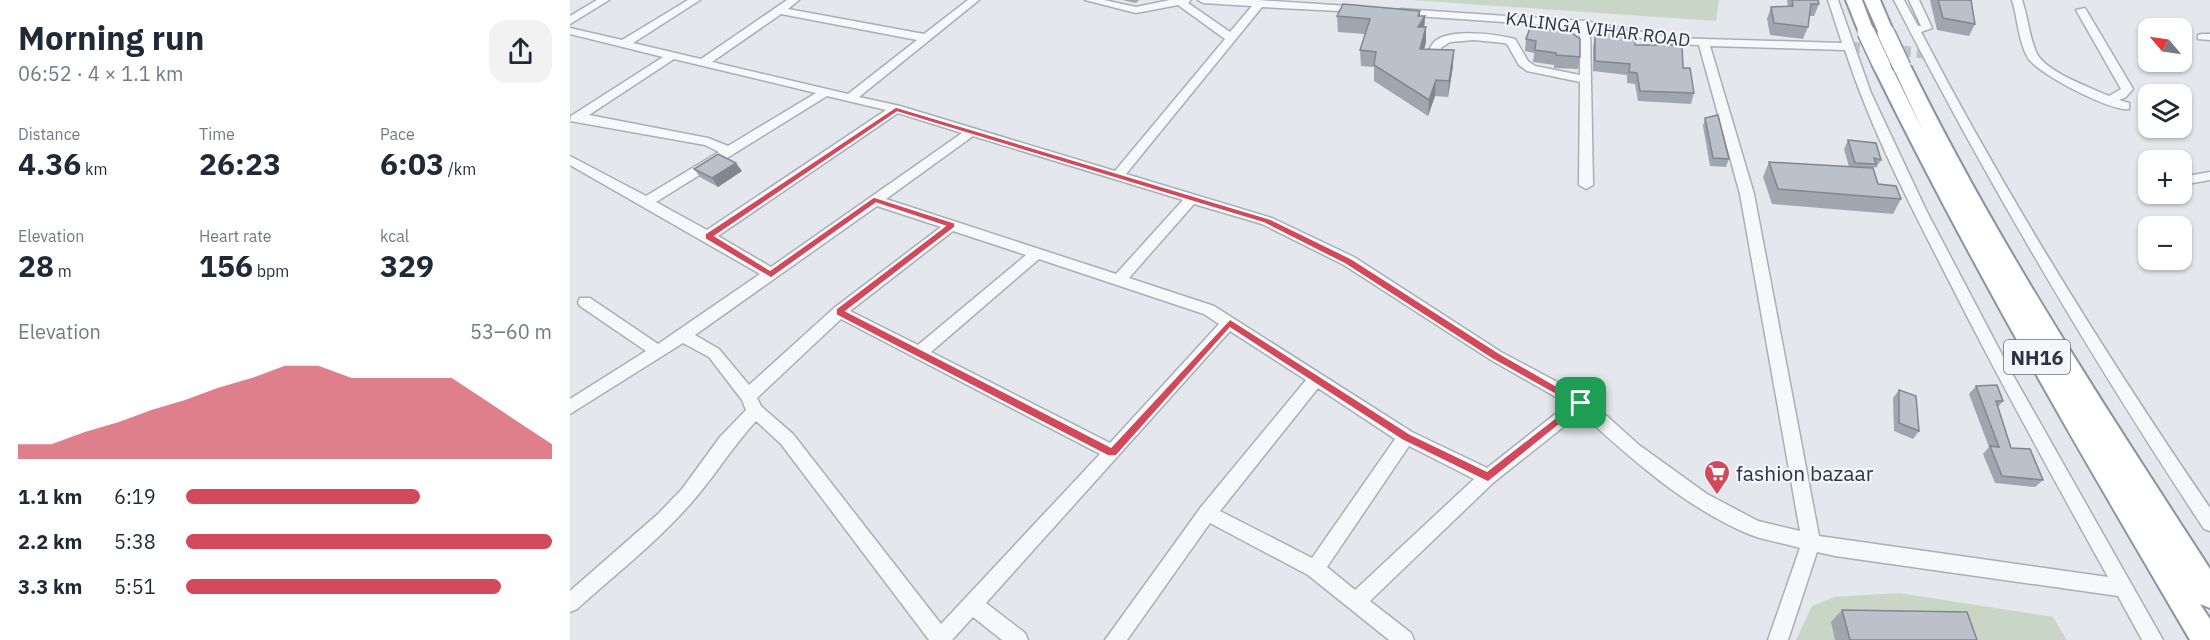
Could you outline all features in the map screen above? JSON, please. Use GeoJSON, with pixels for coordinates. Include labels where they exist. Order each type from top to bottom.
{"type":"FeatureCollection","features":[{"type":"Feature","properties":{"kind":"highway","name":"NH16"},"geometry":{"type":"LineString","coordinates":[[1854,0],[1866,32],[1892,66],[2042,325],[2210,594]]}},
{"type":"Feature","properties":{"kind":"highway","name":"NH16"},"geometry":{"type":"LineString","coordinates":[[1872,0],[1886,33],[1892,66],[1936,175],[2015,319],[2206,640]]}},
{"type":"Feature","properties":{"kind":"street"},"geometry":{"type":"LineString","coordinates":[[570,21],[604,0]]}},
{"type":"Feature","properties":{"kind":"street"},"geometry":{"type":"LineString","coordinates":[[623,44],[695,0]]}},
{"type":"Feature","properties":{"kind":"street"},"geometry":{"type":"LineString","coordinates":[[703,63],[794,0]]}},
{"type":"Feature","properties":{"kind":"street"},"geometry":{"type":"LineString","coordinates":[[850,98],[974,0]]}},
{"type":"Feature","properties":{"kind":"street"},"geometry":{"type":"LineString","coordinates":[[1090,0],[1137,10],[1183,1],[1231,38]]}},
{"type":"Feature","properties":{"kind":"street","name":"KALINGA VIHAR ROAD"},"geometry":{"type":"LineString","coordinates":[[1203,0],[1537,19],[1585,24],[1672,41],[1849,47]]}},
{"type":"Feature","properties":{"kind":"street"},"geometry":{"type":"LineString","coordinates":[[1833,0],[1865,93],[1919,210],[2003,372],[2153,640]]}},
{"type":"Feature","properties":{"kind":"street"},"geometry":{"type":"LineString","coordinates":[[1899,0],[1966,131],[2073,313],[2210,523]]}},
{"type":"Feature","properties":{"kind":"street"},"geometry":{"type":"LineString","coordinates":[[1914,0],[1927,28],[1914,30]]}},
{"type":"Feature","properties":{"kind":"street"},"geometry":{"type":"LineString","coordinates":[[2017,0],[2034,59],[2080,89],[2125,106]]}},
{"type":"Feature","properties":{"kind":"street"},"geometry":{"type":"LineString","coordinates":[[1118,176],[1259,4]]}},
{"type":"Feature","properties":{"kind":"street"},"geometry":{"type":"LineString","coordinates":[[779,10],[925,39]]}},
{"type":"Feature","properties":{"kind":"street"},"geometry":{"type":"LineString","coordinates":[[2081,10],[2127,89],[2122,96],[2107,99]]}},
{"type":"Feature","properties":{"kind":"street"},"geometry":{"type":"LineString","coordinates":[[1585,24],[1586,185]]}},
{"type":"Feature","properties":{"kind":"street"},"geometry":{"type":"LineString","coordinates":[[570,32],[896,109],[1267,221],[1349,261],[1496,356],[1581,403],[1633,450],[1701,499],[1755,528],[1835,548],[2123,588]]}},
{"type":"Feature","properties":{"kind":"street"},"geometry":{"type":"LineString","coordinates":[[1430,59],[1437,45],[1445,40],[1500,39],[1511,41],[1523,63],[1531,69],[1585,80]]}},
{"type":"Feature","properties":{"kind":"street"},"geometry":{"type":"LineString","coordinates":[[1703,41],[1747,194],[1811,542],[1778,640]]}},
{"type":"Feature","properties":{"kind":"street"},"geometry":{"type":"LineString","coordinates":[[574,120],[672,56]]}},
{"type":"Feature","properties":{"kind":"street"},"geometry":{"type":"LineString","coordinates":[[646,202],[826,92]]}},
{"type":"Feature","properties":{"kind":"street"},"geometry":{"type":"LineString","coordinates":[[708,236],[896,109]]}},
{"type":"Feature","properties":{"kind":"street"},"geometry":{"type":"LineString","coordinates":[[574,120],[708,142],[729,151]]}},
{"type":"Feature","properties":{"kind":"street"},"geometry":{"type":"LineString","coordinates":[[570,407],[683,336],[971,132]]}},
{"type":"Feature","properties":{"kind":"street"},"geometry":{"type":"LineString","coordinates":[[570,160],[708,236],[771,274]]}},
{"type":"Feature","properties":{"kind":"street"},"geometry":{"type":"LineString","coordinates":[[2192,179],[2210,176]]}},
{"type":"Feature","properties":{"kind":"street"},"geometry":{"type":"LineString","coordinates":[[1119,280],[1192,198]]}},
{"type":"Feature","properties":{"kind":"street"},"geometry":{"type":"LineString","coordinates":[[874,200],[1209,310],[1406,437],[1488,477]]}},
{"type":"Feature","properties":{"kind":"street"},"geometry":{"type":"LineString","coordinates":[[570,603],[664,520],[688,494],[751,404],[839,312],[952,225]]}},
{"type":"Feature","properties":{"kind":"street"},"geometry":{"type":"LineString","coordinates":[[919,353],[1037,253]]}},
{"type":"Feature","properties":{"kind":"street"},"geometry":{"type":"LineString","coordinates":[[585,302],[658,352]]}},
{"type":"Feature","properties":{"kind":"street"},"geometry":{"type":"LineString","coordinates":[[839,312],[1112,453]]}},
{"type":"Feature","properties":{"kind":"street"},"geometry":{"type":"LineString","coordinates":[[683,336],[714,352],[751,404],[787,439],[939,639],[973,605],[1230,322]]}},
{"type":"Feature","properties":{"kind":"street"},"geometry":{"type":"LineString","coordinates":[[1115,640],[1160,581],[1207,513],[1316,378]]}},
{"type":"Feature","properties":{"kind":"street"},"geometry":{"type":"LineString","coordinates":[[1356,602],[1488,477],[1581,403]]}},
{"type":"Feature","properties":{"kind":"street"},"geometry":{"type":"LineString","coordinates":[[1315,569],[1406,437]]}},
{"type":"Feature","properties":{"kind":"street"},"geometry":{"type":"LineString","coordinates":[[1207,513],[1315,569],[1404,640]]}},
{"type":"Feature","properties":{"kind":"street"},"geometry":{"type":"LineString","coordinates":[[973,605],[1018,640]]}},
{"type":"Feature","properties":{"kind":"green space"},"geometry":{"type":"Polygon","coordinates":[[[1412,0],[1719,0],[1716,21],[1412,0]]]}},
{"type":"Feature","properties":{"kind":"green space"},"geometry":{"type":"Polygon","coordinates":[[[1899,593],[2053,617],[2067,640],[1796,640],[1812,606],[1834,597],[1899,593]]]}},
{"type":"Feature","properties":{"kind":"building"},"geometry":{"type":"Polygon","coordinates":[[[1792,0],[1818,0],[1819,4],[1811,4],[1808,27],[1774,23],[1771,7],[1793,6],[1792,0]]]}},
{"type":"Feature","properties":{"kind":"building"},"geometry":{"type":"Polygon","coordinates":[[[1938,0],[1971,0],[1975,24],[1943,18],[1938,0]]]}},
{"type":"Feature","properties":{"kind":"building"},"geometry":{"type":"Polygon","coordinates":[[[1343,4],[1420,11],[1418,16],[1425,16],[1418,27],[1426,27],[1420,49],[1454,50],[1449,81],[1436,80],[1429,100],[1374,65],[1376,52],[1360,50],[1370,19],[1337,16],[1343,4]]]}},
{"type":"Feature","properties":{"kind":"building"},"geometry":{"type":"Polygon","coordinates":[[[1599,26],[1634,31],[1635,45],[1682,45],[1683,68],[1690,68],[1694,93],[1640,91],[1637,73],[1629,72],[1630,64],[1595,61],[1595,36],[1599,26]]]}},
{"type":"Feature","properties":{"kind":"building"},"geometry":{"type":"Polygon","coordinates":[[[1530,28],[1569,31],[1580,39],[1580,57],[1535,50],[1536,41],[1526,39],[1530,28]]]}},
{"type":"Feature","properties":{"kind":"building"},"geometry":{"type":"Polygon","coordinates":[[[1718,115],[1729,159],[1713,158],[1705,118],[1718,115]]]}},
{"type":"Feature","properties":{"kind":"building"},"geometry":{"type":"Polygon","coordinates":[[[1848,140],[1876,143],[1881,160],[1874,158],[1876,164],[1855,163],[1848,140]]]}},
{"type":"Feature","properties":{"kind":"building"},"geometry":{"type":"Polygon","coordinates":[[[718,154],[736,163],[712,178],[694,169],[718,154]]]}},
{"type":"Feature","properties":{"kind":"building"},"geometry":{"type":"Polygon","coordinates":[[[1769,162],[1873,168],[1878,184],[1896,186],[1901,199],[1778,189],[1769,162]]]}},
{"type":"Feature","properties":{"kind":"building"},"geometry":{"type":"Polygon","coordinates":[[[1997,385],[2003,401],[1996,401],[2011,448],[2030,449],[2043,480],[2002,476],[1990,446],[1999,447],[1976,386],[1997,385]]]}},
{"type":"Feature","properties":{"kind":"building"},"geometry":{"type":"Polygon","coordinates":[[[1899,390],[1916,396],[1919,431],[1899,423],[1899,390]]]}},
{"type":"Feature","properties":{"kind":"building"},"geometry":{"type":"Polygon","coordinates":[[[1842,610],[1967,612],[1977,640],[1850,640],[1842,610]]]}},
{"type":"Feature","properties":{"kind":"tunnel"},"geometry":{"type":"LineString","coordinates":[[1849,47],[1925,53]]}},
{"type":"Feature","properties":{"kind":"place","name":"fashion bazaar"},"geometry":{"type":"Point","coordinates":[1717,496]}},
{"type":"Feature","properties":{"kind":"route"},"geometry":{"type":"LineString","coordinates":[[896,109],[1267,221],[1349,261],[1496,356],[1581,403],[1488,477],[1406,437],[1230,322],[1112,453],[839,312],[952,225],[874,200],[771,274],[708,236],[896,109]]}}]}
